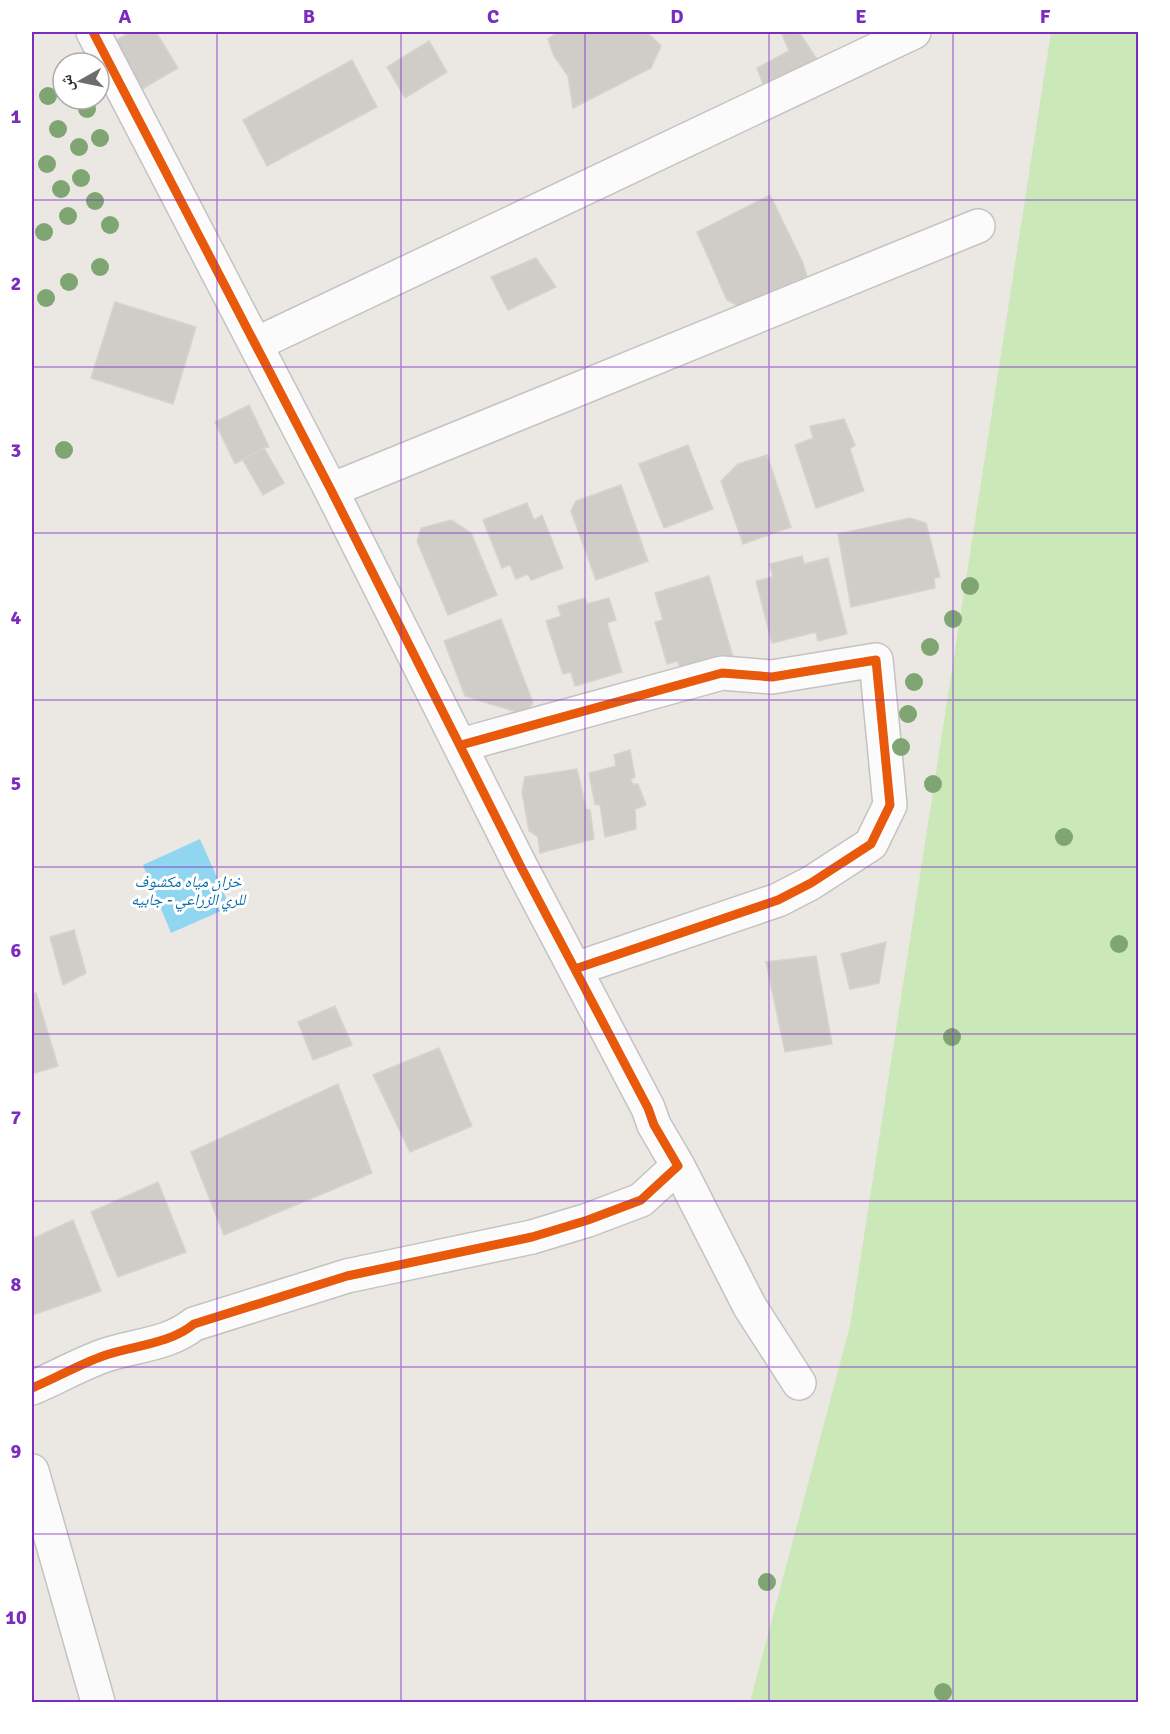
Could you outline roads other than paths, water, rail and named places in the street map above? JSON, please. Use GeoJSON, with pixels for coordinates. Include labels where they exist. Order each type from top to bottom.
{"type":"FeatureCollection","features":[{"type":"Feature","properties":{"kind":"street"},"geometry":{"type":"LineString","coordinates":[[93,32],[332,490],[574,969],[648,1108],[654,1125],[678,1166],[750,1307],[799,1383]]}},
{"type":"Feature","properties":{"kind":"street"},"geometry":{"type":"LineString","coordinates":[[256,345],[914,32]]}},
{"type":"Feature","properties":{"kind":"street"},"geometry":{"type":"LineString","coordinates":[[332,490],[978,226]]}},
{"type":"Feature","properties":{"kind":"street"},"geometry":{"type":"LineString","coordinates":[[461,745],[722,673],[772,677],[876,660],[890,805],[871,844],[811,883],[778,900],[574,969]]}},
{"type":"Feature","properties":{"kind":"street"},"geometry":{"type":"LineString","coordinates":[[32,1388],[106,1355],[155,1344],[178,1336],[194,1324],[347,1276],[532,1237],[588,1220],[641,1200],[678,1166]]}},
{"type":"Feature","properties":{"kind":"street"},"geometry":{"type":"LineString","coordinates":[[32,1471],[38,1524],[98,1702]]}},
{"type":"Feature","properties":{"kind":"water","name":"خزان مياه مكشوف للري الزراعي - جابيه"},"geometry":{"type":"Polygon","coordinates":[[[200,839],[230,907],[171,933],[143,865],[200,839]]]}}]}
